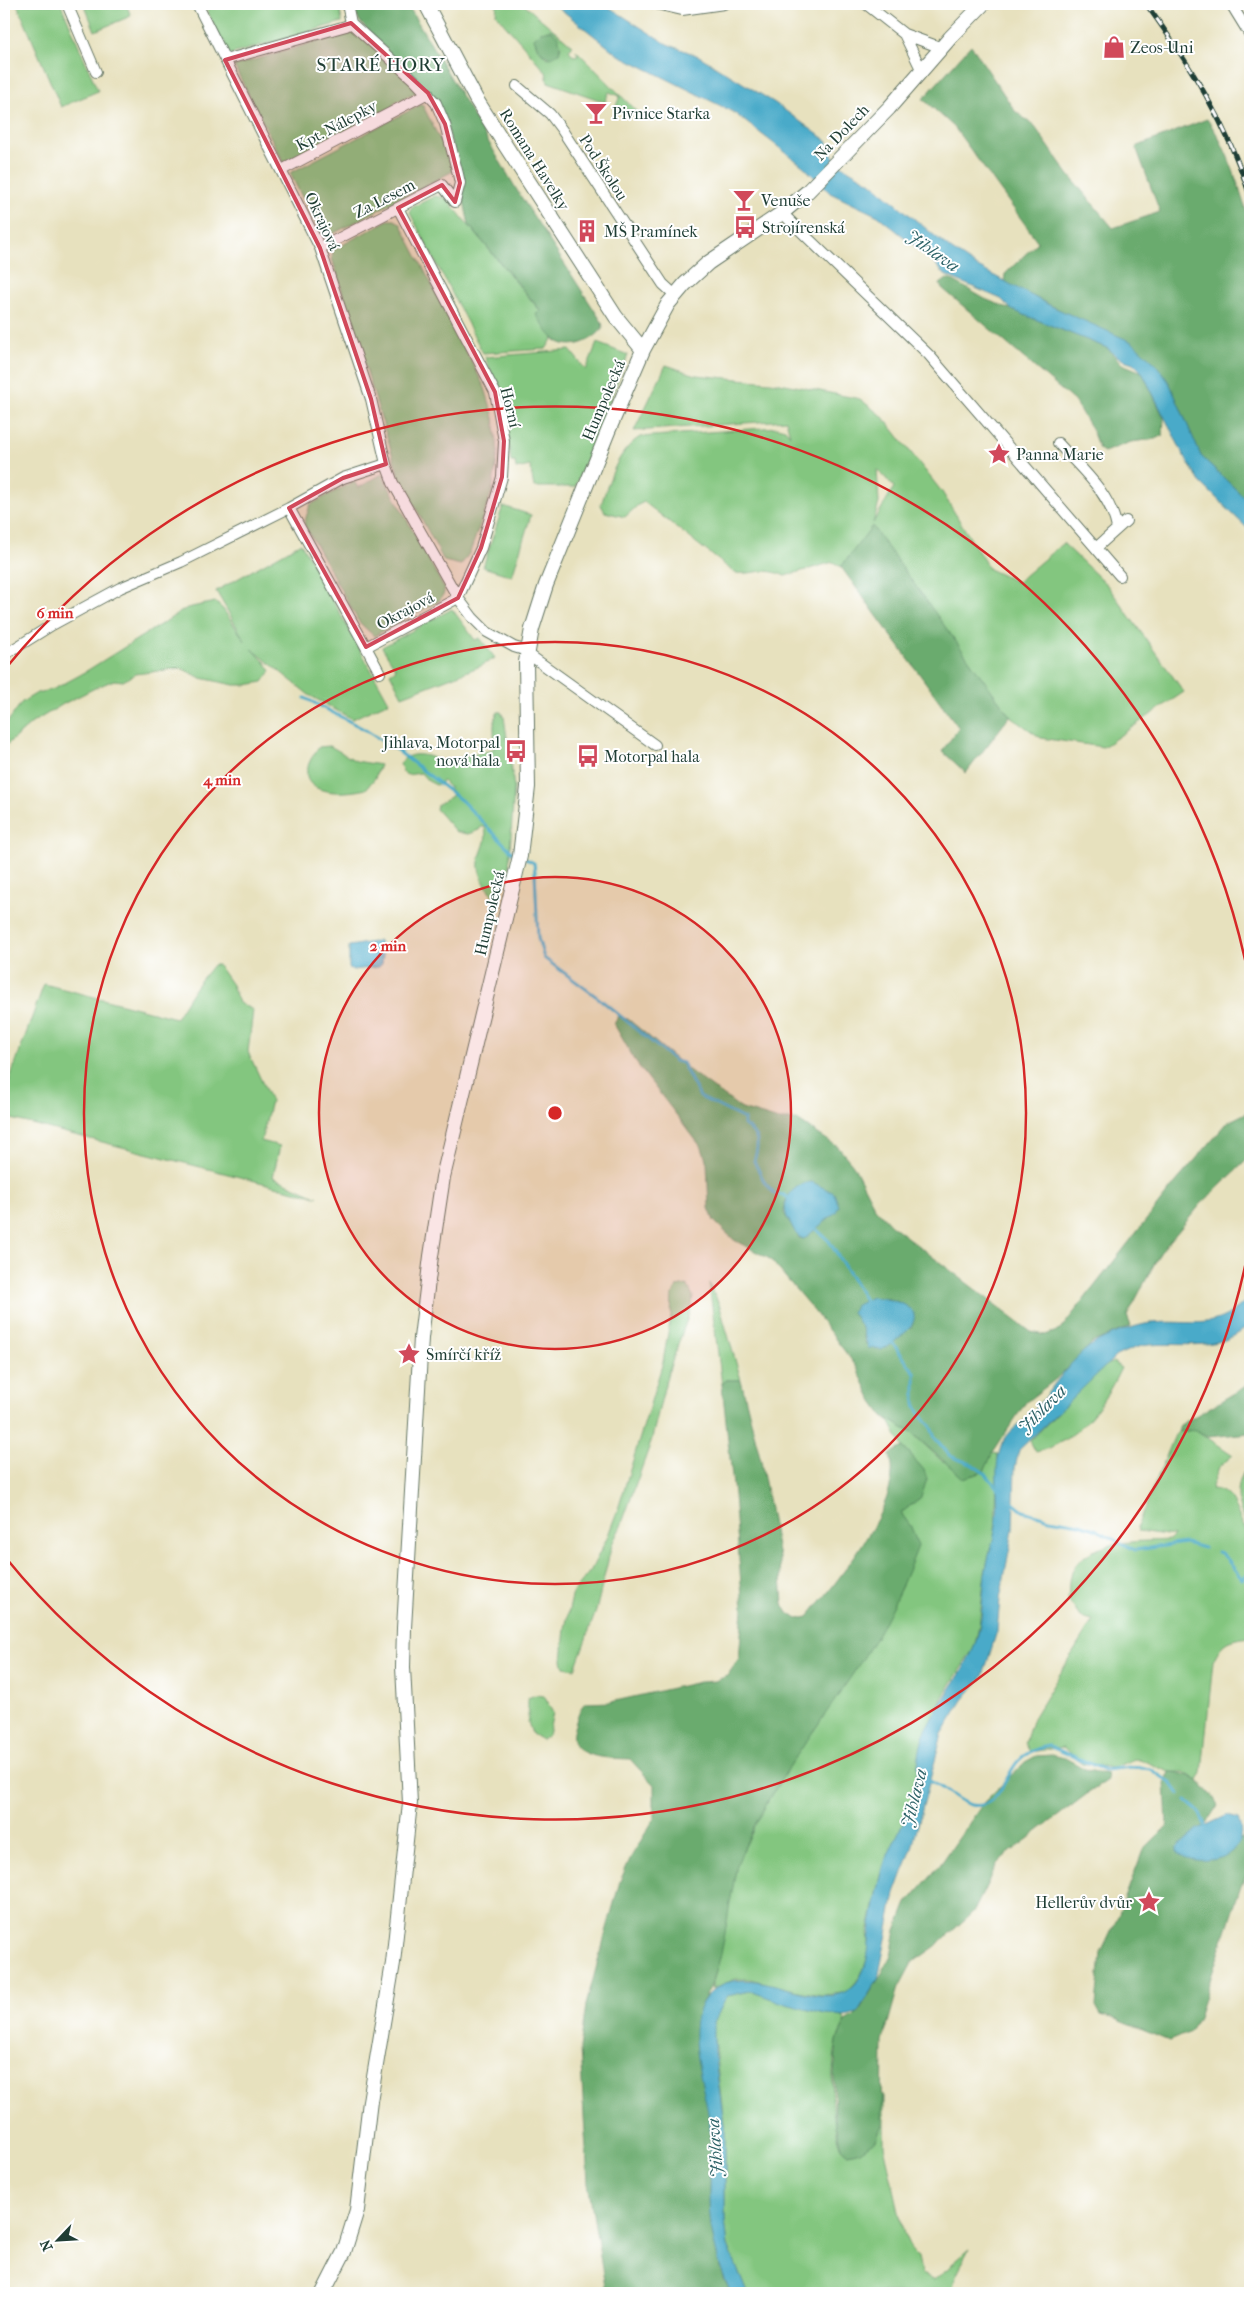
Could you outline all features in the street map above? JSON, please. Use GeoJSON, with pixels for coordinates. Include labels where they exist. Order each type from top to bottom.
{"type":"FeatureCollection","features":[{"type":"Feature","properties":{"kind":"main road","name":"Romana Havelky"},"geometry":{"type":"LineString","coordinates":[[426,4],[453,58],[497,132],[616,317],[644,350]]}},
{"type":"Feature","properties":{"kind":"main road","name":"Na Dolech"},"geometry":{"type":"LineString","coordinates":[[782,213],[808,192],[855,144],[983,4]]}},
{"type":"Feature","properties":{"kind":"main road","name":"Humpolecká"},"geometry":{"type":"LineString","coordinates":[[323,2293],[344,2252],[358,2210],[370,2101],[393,1963],[409,1824],[409,1766],[403,1667],[421,1338],[443,1177],[520,856],[528,787],[525,688],[527,651],[546,584],[644,350],[662,314],[675,295],[708,263],[782,213]]}},
{"type":"Feature","properties":{"kind":"street"},"geometry":{"type":"LineString","coordinates":[[67,4],[96,72]]}},
{"type":"Feature","properties":{"kind":"street","name":"Okrajová"},"geometry":{"type":"LineString","coordinates":[[197,4],[320,248],[371,399],[386,464],[393,483],[419,533],[458,598],[487,632],[514,647],[527,651]]}},
{"type":"Feature","properties":{"kind":"street"},"geometry":{"type":"LineString","coordinates":[[347,4],[349,25],[428,94]]}},
{"type":"Feature","properties":{"kind":"street"},"geometry":{"type":"LineString","coordinates":[[656,4],[682,10],[724,4]]}},
{"type":"Feature","properties":{"kind":"street"},"geometry":{"type":"LineString","coordinates":[[866,4],[904,34],[942,48]]}},
{"type":"Feature","properties":{"kind":"street"},"geometry":{"type":"LineString","coordinates":[[1231,4],[1250,35]]}},
{"type":"Feature","properties":{"kind":"street"},"geometry":{"type":"LineString","coordinates":[[224,60],[349,25]]}},
{"type":"Feature","properties":{"kind":"street"},"geometry":{"type":"LineString","coordinates":[[904,34],[922,71]]}},
{"type":"Feature","properties":{"kind":"street","name":"Pod Školou"},"geometry":{"type":"LineString","coordinates":[[517,86],[550,114],[663,284],[675,295]]}},
{"type":"Feature","properties":{"kind":"street","name":"Kpt. Nálepky"},"geometry":{"type":"LineString","coordinates":[[282,170],[428,94]]}},
{"type":"Feature","properties":{"kind":"street","name":"Za Lesem"},"geometry":{"type":"LineString","coordinates":[[320,248],[442,185],[455,202],[460,183],[452,150],[445,124],[436,104],[428,94]]}},
{"type":"Feature","properties":{"kind":"street","name":"Horní"},"geometry":{"type":"LineString","coordinates":[[398,208],[495,392],[504,441],[502,477],[481,548],[458,598]]}},
{"type":"Feature","properties":{"kind":"street"},"geometry":{"type":"LineString","coordinates":[[782,213],[929,355],[1120,576]]}},
{"type":"Feature","properties":{"kind":"street"},"geometry":{"type":"LineString","coordinates":[[1058,443],[1105,495],[1113,510],[1117,528]]}},
{"type":"Feature","properties":{"kind":"street"},"geometry":{"type":"LineString","coordinates":[[4,655],[52,625],[120,588],[182,562],[289,508],[343,478],[386,464]]}},
{"type":"Feature","properties":{"kind":"street","name":"Okrajová"},"geometry":{"type":"LineString","coordinates":[[289,508],[380,673]]}},
{"type":"Feature","properties":{"kind":"street"},"geometry":{"type":"LineString","coordinates":[[1096,548],[1126,521]]}},
{"type":"Feature","properties":{"kind":"street","name":"Okrajová"},"geometry":{"type":"LineString","coordinates":[[366,647],[458,598]]}},
{"type":"Feature","properties":{"kind":"street"},"geometry":{"type":"LineString","coordinates":[[527,651],[655,745]]}},
{"type":"Feature","properties":{"kind":"highlighted area"},"geometry":{"type":"Polygon","coordinates":[[[351,23],[428,93],[445,124],[460,183],[455,202],[442,185],[398,208],[495,392],[504,441],[502,477],[481,548],[458,598],[366,647],[289,508],[343,478],[386,464],[371,399],[320,248],[225,60],[351,23]]]}},
{"type":"Feature","properties":{"kind":"green space"},"geometry":{"type":"Polygon","coordinates":[[[17,4],[61,4],[98,91],[61,107],[17,4]]]}},
{"type":"Feature","properties":{"kind":"green space"},"geometry":{"type":"Polygon","coordinates":[[[84,4],[126,4],[131,16],[95,31],[84,4]]]}},
{"type":"Feature","properties":{"kind":"green space"},"geometry":{"type":"Polygon","coordinates":[[[204,4],[339,4],[342,22],[228,55],[204,4]]]}},
{"type":"Feature","properties":{"kind":"green space"},"geometry":{"type":"Polygon","coordinates":[[[349,4],[407,4],[518,192],[602,322],[603,328],[589,340],[571,345],[555,340],[536,314],[541,311],[469,225],[445,120],[386,49],[361,23],[349,4]]]}},
{"type":"Feature","properties":{"kind":"green space"},"geometry":{"type":"Polygon","coordinates":[[[497,4],[523,4],[573,46],[569,50],[573,56],[578,55],[576,50],[640,115],[616,106],[620,96],[609,92],[605,102],[548,82],[546,72],[496,14],[497,4]],[[547,30],[534,38],[538,49],[547,58],[559,53],[561,46],[551,30],[547,30]]]}},
{"type":"Feature","properties":{"kind":"green space"},"geometry":{"type":"Polygon","coordinates":[[[356,30],[420,90],[393,104],[394,106],[284,163],[234,66],[356,30]]]}},
{"type":"Feature","properties":{"kind":"green space"},"geometry":{"type":"Polygon","coordinates":[[[551,30],[558,37],[560,46],[559,53],[549,58],[538,49],[534,38],[540,32],[551,30]]]}},
{"type":"Feature","properties":{"kind":"green space"},"geometry":{"type":"Polygon","coordinates":[[[971,45],[1015,111],[1035,127],[1068,174],[1113,228],[1160,212],[1136,147],[1207,119],[1215,131],[1233,169],[1250,224],[1250,503],[1201,456],[1169,382],[1080,320],[1004,282],[1005,274],[1038,242],[954,127],[923,99],[971,45]]]}},
{"type":"Feature","properties":{"kind":"green space"},"geometry":{"type":"Polygon","coordinates":[[[422,104],[455,170],[323,239],[290,173],[422,104]]]}},
{"type":"Feature","properties":{"kind":"green space"},"geometry":{"type":"Polygon","coordinates":[[[435,196],[446,198],[541,312],[537,315],[553,338],[546,349],[483,353],[410,213],[411,208],[435,196]]]}},
{"type":"Feature","properties":{"kind":"green space"},"geometry":{"type":"Polygon","coordinates":[[[388,220],[400,223],[485,388],[494,418],[498,452],[492,491],[470,552],[461,565],[444,561],[399,476],[332,258],[333,250],[388,220]]]}},
{"type":"Feature","properties":{"kind":"green space"},"geometry":{"type":"Polygon","coordinates":[[[947,279],[985,299],[1107,348],[1122,364],[1142,372],[1164,418],[1163,435],[1155,439],[1131,442],[1104,452],[1099,449],[1092,430],[1074,401],[942,288],[940,284],[947,279]]]}},
{"type":"Feature","properties":{"kind":"green space"},"geometry":{"type":"Polygon","coordinates":[[[597,343],[628,355],[575,487],[534,487],[530,466],[516,469],[515,462],[511,462],[504,402],[485,357],[570,350],[586,370],[597,343]]]}},
{"type":"Feature","properties":{"kind":"green space"},"geometry":{"type":"Polygon","coordinates":[[[666,365],[696,375],[780,383],[860,399],[883,417],[942,492],[989,569],[1017,582],[1063,543],[1107,585],[1184,692],[1103,747],[1041,738],[1010,716],[872,527],[841,567],[833,562],[785,576],[765,571],[735,573],[644,502],[625,517],[605,512],[601,505],[620,458],[625,450],[640,437],[777,427],[785,429],[790,435],[786,420],[634,431],[666,365]],[[877,469],[879,503],[873,523],[894,487],[877,469]]]}},
{"type":"Feature","properties":{"kind":"green space"},"geometry":{"type":"Polygon","coordinates":[[[382,474],[444,588],[444,593],[439,601],[374,636],[359,622],[304,524],[310,505],[354,481],[358,488],[382,474]]]}},
{"type":"Feature","properties":{"kind":"green space"},"geometry":{"type":"Polygon","coordinates":[[[503,506],[531,515],[512,576],[483,567],[503,506]]]}},
{"type":"Feature","properties":{"kind":"green space"},"geometry":{"type":"Polygon","coordinates":[[[872,526],[1010,716],[966,773],[942,751],[959,728],[841,567],[872,526]]]}},
{"type":"Feature","properties":{"kind":"green space"},"geometry":{"type":"Polygon","coordinates":[[[301,543],[389,702],[352,719],[309,695],[252,649],[271,671],[263,682],[234,685],[201,678],[181,668],[136,674],[123,681],[114,680],[65,703],[32,723],[4,747],[4,727],[22,702],[37,693],[54,689],[80,675],[187,608],[215,602],[223,609],[245,641],[216,591],[301,543]]]}},
{"type":"Feature","properties":{"kind":"green space"},"geometry":{"type":"Polygon","coordinates":[[[452,609],[475,640],[480,638],[495,658],[481,666],[402,696],[390,673],[396,669],[382,647],[452,609]]]}},
{"type":"Feature","properties":{"kind":"green space"},"geometry":{"type":"Polygon","coordinates":[[[498,712],[501,712],[504,717],[514,787],[509,868],[498,902],[485,884],[479,867],[486,838],[485,827],[481,827],[479,830],[468,834],[456,832],[436,809],[437,805],[452,796],[450,788],[443,781],[436,785],[428,781],[421,773],[407,775],[403,772],[400,764],[408,756],[414,755],[432,757],[442,762],[493,750],[494,721],[498,712]]]}},
{"type":"Feature","properties":{"kind":"green space"},"geometry":{"type":"Polygon","coordinates":[[[330,746],[356,761],[380,765],[375,778],[366,789],[339,792],[327,791],[317,788],[310,782],[307,774],[310,762],[319,747],[330,746]]]}},
{"type":"Feature","properties":{"kind":"green space"},"geometry":{"type":"Polygon","coordinates":[[[213,965],[218,965],[232,985],[239,1003],[253,1010],[248,1052],[271,1101],[261,1141],[280,1146],[273,1177],[318,1197],[4,1117],[4,1095],[44,984],[176,1018],[196,986],[213,965]]]}},
{"type":"Feature","properties":{"kind":"green space"},"geometry":{"type":"Polygon","coordinates":[[[618,1017],[628,1019],[690,1071],[742,1109],[779,1120],[797,1120],[838,1147],[853,1165],[875,1208],[891,1225],[1031,1332],[1045,1335],[1060,1330],[1176,1182],[1228,1122],[1250,1111],[1250,1157],[1201,1204],[1160,1253],[1127,1316],[1131,1326],[1093,1342],[1056,1379],[1026,1402],[993,1452],[984,1472],[963,1478],[912,1433],[883,1416],[873,1402],[856,1366],[814,1311],[770,1259],[734,1240],[714,1221],[709,1208],[707,1163],[702,1148],[637,1064],[614,1024],[618,1017]],[[789,1197],[785,1202],[784,1213],[799,1238],[804,1239],[815,1229],[789,1197]],[[885,1298],[855,1316],[862,1328],[865,1343],[911,1328],[913,1316],[908,1307],[885,1298]]]}},
{"type":"Feature","properties":{"kind":"green space"},"geometry":{"type":"Polygon","coordinates":[[[709,1283],[719,1304],[741,1380],[726,1380],[722,1385],[709,1283]]]}},
{"type":"Feature","properties":{"kind":"green space"},"geometry":{"type":"Polygon","coordinates":[[[687,1285],[693,1296],[692,1305],[667,1376],[651,1442],[621,1526],[612,1544],[596,1611],[575,1669],[564,1667],[562,1661],[565,1628],[573,1592],[591,1570],[607,1538],[619,1506],[663,1362],[671,1316],[672,1295],[677,1287],[687,1285]]]}},
{"type":"Feature","properties":{"kind":"green space"},"geometry":{"type":"Polygon","coordinates":[[[1113,1362],[1121,1368],[1106,1396],[1088,1420],[1064,1440],[1036,1452],[1030,1441],[1101,1369],[1113,1362]]]}},
{"type":"Feature","properties":{"kind":"green space"},"geometry":{"type":"Polygon","coordinates":[[[726,1380],[741,1380],[761,1461],[780,1563],[783,1604],[788,1613],[797,1619],[808,1617],[846,1569],[872,1529],[889,1490],[892,1471],[890,1454],[903,1447],[924,1470],[927,1479],[921,1497],[901,1513],[911,1527],[918,1546],[889,1613],[867,1652],[781,1780],[765,1807],[738,1862],[718,1964],[714,1978],[701,2004],[710,2129],[709,2196],[711,2227],[721,2272],[731,2293],[606,2293],[588,2183],[580,2049],[586,2005],[620,1881],[631,1857],[654,1819],[654,1785],[630,1759],[600,1757],[582,1751],[576,1746],[573,1738],[574,1728],[579,1712],[585,1703],[611,1702],[699,1682],[715,1681],[727,1676],[739,1659],[743,1609],[734,1495],[722,1385],[726,1380]]]}},
{"type":"Feature","properties":{"kind":"green space"},"geometry":{"type":"Polygon","coordinates":[[[1250,1381],[1250,1433],[1208,1437],[1196,1430],[1178,1432],[1180,1425],[1243,1388],[1250,1381]]]}},
{"type":"Feature","properties":{"kind":"green space"},"geometry":{"type":"Polygon","coordinates":[[[888,1419],[912,1433],[942,1461],[984,1472],[992,1453],[998,1454],[995,1533],[985,1572],[979,1626],[974,1648],[942,1698],[918,1764],[917,1784],[908,1813],[883,1867],[868,1933],[870,1950],[863,1971],[856,1982],[848,1991],[822,1995],[750,1979],[736,1979],[711,1989],[718,1965],[737,1863],[769,1798],[813,1729],[867,1651],[902,1586],[911,1527],[901,1513],[921,1497],[924,1470],[903,1447],[888,1419]]]}},
{"type":"Feature","properties":{"kind":"green space"},"geometry":{"type":"Polygon","coordinates":[[[1196,1430],[1233,1455],[1219,1467],[1211,1489],[1220,1490],[1226,1494],[1235,1506],[1241,1521],[1250,1534],[1250,1637],[1227,1642],[1213,1661],[1202,1773],[1198,1781],[1184,1772],[1169,1772],[1137,1758],[1112,1768],[1082,1763],[1063,1747],[1030,1752],[1025,1743],[1033,1718],[1093,1620],[1080,1617],[1068,1599],[1070,1576],[1077,1564],[1099,1548],[1128,1542],[1170,1540],[1174,1536],[1138,1531],[1137,1527],[1175,1435],[1179,1431],[1196,1430]]]}},
{"type":"Feature","properties":{"kind":"green space"},"geometry":{"type":"Polygon","coordinates":[[[1250,1464],[1250,1526],[1241,1512],[1238,1495],[1241,1478],[1250,1464]]]}},
{"type":"Feature","properties":{"kind":"green space"},"geometry":{"type":"Polygon","coordinates":[[[535,1695],[544,1696],[553,1713],[548,1735],[542,1740],[532,1734],[528,1722],[528,1698],[535,1695]]]}},
{"type":"Feature","properties":{"kind":"green space"},"geometry":{"type":"Polygon","coordinates":[[[1052,1755],[1065,1758],[1087,1770],[1107,1774],[1108,1780],[1004,1857],[997,1864],[974,1911],[936,1946],[912,1963],[897,1991],[883,2041],[882,2124],[876,2140],[860,2151],[848,2154],[841,2148],[835,2125],[834,2075],[837,2041],[845,2021],[858,2013],[882,1973],[891,1955],[896,1930],[907,1903],[940,1865],[984,1802],[1025,1762],[1036,1756],[1052,1755]]]}},
{"type":"Feature","properties":{"kind":"green space"},"geometry":{"type":"Polygon","coordinates":[[[1169,1772],[1185,1774],[1198,1781],[1218,1805],[1205,1825],[1177,1848],[1181,1855],[1205,1859],[1244,1837],[1244,1832],[1250,1838],[1250,1869],[1241,1885],[1198,2017],[1190,2032],[1169,2041],[1116,2019],[1101,2015],[1096,2006],[1101,1953],[1117,1919],[1143,1850],[1167,1826],[1165,1782],[1169,1772]]]}},
{"type":"Feature","properties":{"kind":"green space"},"geometry":{"type":"Polygon","coordinates":[[[750,1991],[808,2010],[844,2016],[835,2052],[832,2094],[834,2123],[840,2146],[848,2154],[860,2151],[883,2104],[884,2094],[884,2146],[904,2234],[912,2251],[918,2257],[921,2274],[934,2279],[970,2249],[954,2281],[953,2293],[747,2293],[728,2246],[725,2220],[725,2132],[713,2031],[714,2022],[727,1996],[750,1991]]]}},
{"type":"Feature","properties":{"kind":"water","name":"Jihlava"},"geometry":{"type":"Polygon","coordinates":[[[554,4],[604,4],[667,44],[699,56],[775,103],[827,141],[833,157],[842,166],[870,182],[952,250],[976,266],[1051,306],[1132,342],[1155,363],[1169,382],[1201,456],[1250,503],[1250,531],[1200,482],[1184,456],[1142,372],[1133,363],[1121,359],[1107,348],[1012,310],[1001,299],[945,275],[930,258],[878,216],[830,193],[803,166],[733,112],[617,54],[554,4]]]}},
{"type":"Feature","properties":{"kind":"water"},"geometry":{"type":"Polygon","coordinates":[[[379,941],[383,955],[382,964],[379,967],[353,970],[349,968],[349,946],[379,941]]]}},
{"type":"Feature","properties":{"kind":"water"},"geometry":{"type":"Polygon","coordinates":[[[812,1182],[834,1193],[839,1206],[836,1212],[804,1239],[795,1232],[785,1208],[786,1201],[793,1190],[805,1183],[812,1182]]]}},
{"type":"Feature","properties":{"kind":"water","name":"Jihlava"},"geometry":{"type":"Polygon","coordinates":[[[1250,1296],[1250,1324],[1239,1333],[1215,1343],[1145,1346],[1116,1356],[1019,1450],[1015,1468],[1013,1530],[1000,1599],[997,1631],[983,1676],[963,1700],[942,1734],[912,1848],[895,1894],[878,1979],[857,2013],[844,2016],[825,2014],[786,2004],[750,1991],[727,1996],[714,2022],[714,2051],[725,2132],[725,2220],[728,2246],[747,2293],[731,2293],[718,2258],[710,2221],[710,2129],[695,2039],[696,2022],[700,2006],[710,1993],[727,1983],[746,1980],[767,1983],[809,1994],[828,1996],[845,1992],[859,1979],[866,1963],[871,1923],[883,1869],[912,1801],[921,1743],[935,1712],[969,1658],[977,1638],[981,1620],[985,1574],[996,1522],[997,1464],[1002,1444],[1009,1433],[1035,1409],[1079,1355],[1100,1340],[1145,1324],[1167,1322],[1193,1323],[1215,1320],[1226,1316],[1238,1308],[1250,1296]]]}},
{"type":"Feature","properties":{"kind":"water"},"geometry":{"type":"Polygon","coordinates":[[[871,1297],[901,1303],[913,1313],[914,1320],[910,1328],[893,1343],[881,1350],[868,1348],[862,1328],[852,1312],[855,1306],[871,1297]]]}},
{"type":"Feature","properties":{"kind":"water"},"geometry":{"type":"Polygon","coordinates":[[[1228,1815],[1238,1818],[1241,1833],[1238,1844],[1231,1852],[1221,1858],[1197,1860],[1177,1852],[1177,1848],[1198,1829],[1228,1815]]]}},
{"type":"Feature","properties":{"kind":"waterway"},"geometry":{"type":"LineString","coordinates":[[305,698],[362,728],[398,751],[462,801],[513,853]]}},
{"type":"Feature","properties":{"kind":"waterway"},"geometry":{"type":"LineString","coordinates":[[526,859],[534,863],[538,938],[544,958],[601,1000],[675,1061],[682,1063],[700,1097],[744,1119],[744,1125],[756,1137],[757,1150],[754,1161],[765,1183],[775,1194],[784,1195],[791,1200]]}},
{"type":"Feature","properties":{"kind":"waterway"},"geometry":{"type":"LineString","coordinates":[[813,1226],[829,1241],[866,1302]]}},
{"type":"Feature","properties":{"kind":"waterway"},"geometry":{"type":"LineString","coordinates":[[891,1341],[915,1373],[915,1404],[921,1416],[930,1425],[935,1438],[950,1456],[971,1464],[986,1474],[999,1490]]}},
{"type":"Feature","properties":{"kind":"waterway"},"geometry":{"type":"LineString","coordinates":[[1012,1502],[1023,1511],[1050,1519],[1080,1524],[1097,1530],[1135,1550],[1185,1543],[1204,1548]]}},
{"type":"Feature","properties":{"kind":"waterway"},"geometry":{"type":"LineString","coordinates":[[1218,1552],[1222,1553],[1242,1579],[1250,1572]]}},
{"type":"Feature","properties":{"kind":"waterway","name":"Jihlava"},"geometry":{"type":"LineString","coordinates":[[927,1781],[938,1785],[965,1803],[980,1805],[988,1802],[1000,1791],[1021,1758],[1032,1751],[1049,1746],[1105,1770],[1131,1767],[1151,1769],[1172,1784],[1179,1794]]}},
{"type":"Feature","properties":{"kind":"waterway"},"geometry":{"type":"LineString","coordinates":[[1186,1801],[1199,1812],[1205,1825]]}},
{"type":"Feature","properties":{"kind":"railway"},"geometry":{"type":"LineString","coordinates":[[1146,4],[1206,96],[1231,144],[1250,196]]}},
{"type":"Feature","properties":{"kind":"place","name":"Zeos-Uni"},"geometry":{"type":"Point","coordinates":[1114,47]}},
{"type":"Feature","properties":{"kind":"place","name":"Pivnice Starka"},"geometry":{"type":"Point","coordinates":[596,113]}},
{"type":"Feature","properties":{"kind":"place","name":"Venuše"},"geometry":{"type":"Point","coordinates":[744,200]}},
{"type":"Feature","properties":{"kind":"place","name":"Strojírenská"},"geometry":{"type":"Point","coordinates":[745,227]}},
{"type":"Feature","properties":{"kind":"place","name":"MŠ Pramínek"},"geometry":{"type":"Point","coordinates":[587,231]}},
{"type":"Feature","properties":{"kind":"place","name":"Panna Marie"},"geometry":{"type":"Point","coordinates":[999,454]}},
{"type":"Feature","properties":{"kind":"place","name":"Jihlava, Motorpal nová hala"},"geometry":{"type":"Point","coordinates":[516,751]}},
{"type":"Feature","properties":{"kind":"place","name":"Motorpal hala"},"geometry":{"type":"Point","coordinates":[588,756]}},
{"type":"Feature","properties":{"kind":"place","name":"Smírčí kříž"},"geometry":{"type":"Point","coordinates":[409,1354]}},
{"type":"Feature","properties":{"kind":"place","name":"Hellerův dvůr"},"geometry":{"type":"Point","coordinates":[1149,1902]}},
{"type":"Feature","properties":{"kind":"district","name":"STARÉ HORY"},"geometry":{"type":"Point","coordinates":[381,64]}}]}
